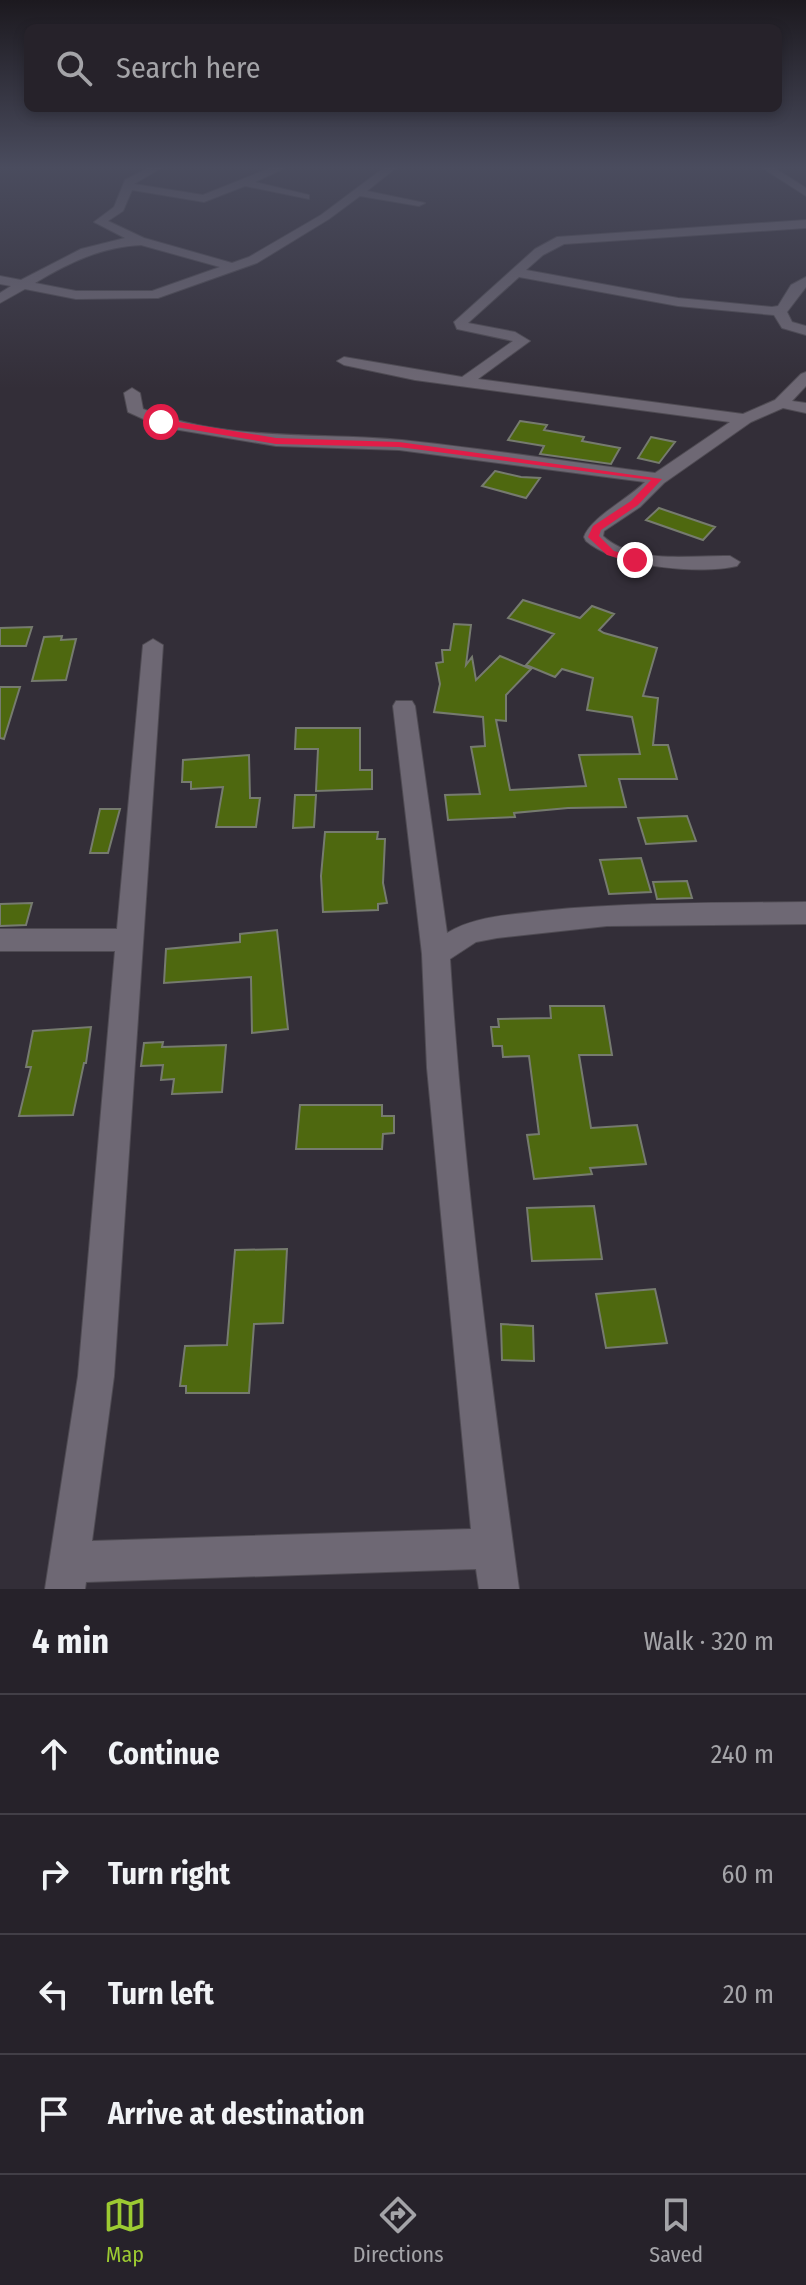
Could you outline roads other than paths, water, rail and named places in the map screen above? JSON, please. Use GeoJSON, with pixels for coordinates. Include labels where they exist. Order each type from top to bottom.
{"type":"FeatureCollection","features":[{"type":"Feature","properties":{"kind":"street"},"geometry":{"type":"LineString","coordinates":[[0,299],[79,256],[119,243],[139,241]]}},
{"type":"Feature","properties":{"kind":"street"},"geometry":{"type":"LineString","coordinates":[[142,241],[234,267]]}},
{"type":"Feature","properties":{"kind":"street"},"geometry":{"type":"LineString","coordinates":[[0,280],[76,295],[139,297],[234,267],[287,241]]}},
{"type":"Feature","properties":{"kind":"street"},"geometry":{"type":"LineString","coordinates":[[467,380],[523,341],[513,335],[471,329],[461,324],[491,292],[519,273],[539,252],[558,241]]}},
{"type":"Feature","properties":{"kind":"street"},"geometry":{"type":"LineString","coordinates":[[519,273],[678,302],[779,311],[787,306],[796,288],[806,281]]}},
{"type":"Feature","properties":{"kind":"street"},"geometry":{"type":"LineString","coordinates":[[779,311],[787,325],[806,331]]}},
{"type":"Feature","properties":{"kind":"street"},"geometry":{"type":"LineString","coordinates":[[344,361],[415,375],[745,419]]}},
{"type":"Feature","properties":{"kind":"street"},"geometry":{"type":"LineString","coordinates":[[730,562],[635,560],[610,553],[593,537],[596,528],[634,503],[658,479],[745,419],[781,403],[806,377]]}},
{"type":"Feature","properties":{"kind":"street"},"geometry":{"type":"LineString","coordinates":[[132,393],[136,412],[161,422],[276,441],[399,445],[658,479]]}},
{"type":"Feature","properties":{"kind":"street"},"geometry":{"type":"LineString","coordinates":[[781,403],[806,408]]}},
{"type":"Feature","properties":{"kind":"street"},"geometry":{"type":"LineString","coordinates":[[153,645],[96,1376],[68,1576],[493,1548]]}},
{"type":"Feature","properties":{"kind":"street"},"geometry":{"type":"LineString","coordinates":[[404,706],[436,954],[442,1068],[499,1589]]}},
{"type":"Feature","properties":{"kind":"street"},"geometry":{"type":"LineString","coordinates":[[436,954],[469,933],[497,927],[607,915],[806,913]]}},
{"type":"Feature","properties":{"kind":"street"},"geometry":{"type":"LineString","coordinates":[[0,940],[131,940]]}}]}
